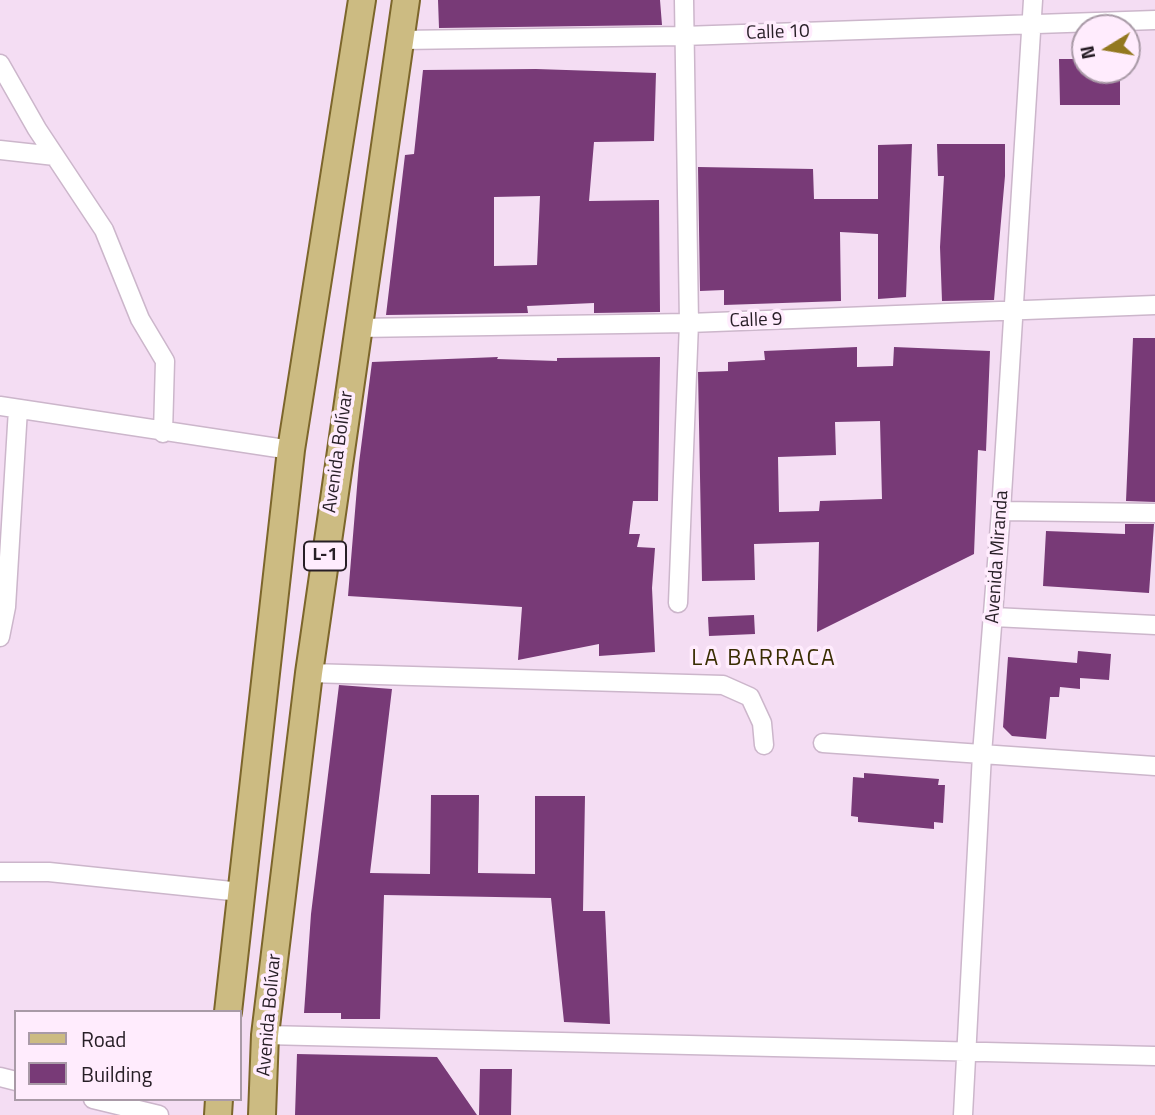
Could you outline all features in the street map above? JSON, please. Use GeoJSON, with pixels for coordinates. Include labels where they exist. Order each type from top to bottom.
{"type":"FeatureCollection","features":[{"type":"Feature","properties":{"kind":"main road","name":"L-1"},"geometry":{"type":"LineString","coordinates":[[228,1010],[291,450],[362,0]]}},
{"type":"Feature","properties":{"kind":"main road","name":"Avenida Bolívar"},"geometry":{"type":"LineString","coordinates":[[262,1115],[265,1035],[309,673],[406,0]]}},
{"type":"Feature","properties":{"kind":"street"},"geometry":{"type":"LineString","coordinates":[[678,603],[689,323],[684,0]]}},
{"type":"Feature","properties":{"kind":"street","name":"Avenida Miranda"},"geometry":{"type":"LineString","coordinates":[[962,1115],[982,754],[994,617],[1011,313],[1033,0]]}},
{"type":"Feature","properties":{"kind":"street","name":"Calle 10"},"geometry":{"type":"LineString","coordinates":[[401,40],[683,36],[1155,20]]}},
{"type":"Feature","properties":{"kind":"street"},"geometry":{"type":"LineString","coordinates":[[0,65],[104,230],[140,318],[165,361],[163,433]]}},
{"type":"Feature","properties":{"kind":"street"},"geometry":{"type":"LineString","coordinates":[[0,150],[55,156]]}},
{"type":"Feature","properties":{"kind":"street","name":"Calle 9"},"geometry":{"type":"LineString","coordinates":[[357,328],[689,323],[1011,313],[1155,305]]}},
{"type":"Feature","properties":{"kind":"street"},"geometry":{"type":"LineString","coordinates":[[0,406],[163,433],[291,450]]}},
{"type":"Feature","properties":{"kind":"street"},"geometry":{"type":"LineString","coordinates":[[0,637],[6,607],[18,410]]}},
{"type":"Feature","properties":{"kind":"street"},"geometry":{"type":"LineString","coordinates":[[1001,511],[1155,513]]}},
{"type":"Feature","properties":{"kind":"street"},"geometry":{"type":"LineString","coordinates":[[994,617],[1155,625]]}},
{"type":"Feature","properties":{"kind":"street"},"geometry":{"type":"LineString","coordinates":[[309,673],[723,685],[750,697],[762,723],[764,745]]}},
{"type":"Feature","properties":{"kind":"street"},"geometry":{"type":"LineString","coordinates":[[823,743],[1155,766]]}},
{"type":"Feature","properties":{"kind":"street"},"geometry":{"type":"LineString","coordinates":[[0,872],[49,872],[241,892]]}},
{"type":"Feature","properties":{"kind":"street"},"geometry":{"type":"LineString","coordinates":[[265,1035],[966,1049],[1155,1056]]}},
{"type":"Feature","properties":{"kind":"street"},"geometry":{"type":"LineString","coordinates":[[101,1101],[159,1115]]}},
{"type":"Feature","properties":{"kind":"building"},"geometry":{"type":"Polygon","coordinates":[[[438,0],[660,0],[662,25],[439,28],[438,0]]]}},
{"type":"Feature","properties":{"kind":"building"},"geometry":{"type":"Polygon","coordinates":[[[1059,59],[1071,59],[1071,84],[1120,84],[1120,105],[1060,105],[1059,59]]]}},
{"type":"Feature","properties":{"kind":"building"},"geometry":{"type":"Polygon","coordinates":[[[536,69],[656,73],[654,141],[594,142],[589,201],[659,200],[660,312],[594,313],[594,303],[527,306],[528,313],[386,315],[405,155],[414,154],[423,70],[536,69]],[[540,196],[494,197],[494,266],[537,265],[540,196]]]}},
{"type":"Feature","properties":{"kind":"building"},"geometry":{"type":"Polygon","coordinates":[[[912,144],[906,297],[878,299],[878,234],[840,232],[841,301],[724,305],[724,290],[700,291],[698,167],[813,169],[814,199],[878,199],[878,145],[912,144]]]}},
{"type":"Feature","properties":{"kind":"building"},"geometry":{"type":"Polygon","coordinates":[[[937,144],[1005,144],[1005,176],[994,300],[942,301],[940,247],[944,176],[938,176],[937,144]]]}},
{"type":"Feature","properties":{"kind":"building"},"geometry":{"type":"Polygon","coordinates":[[[1133,338],[1155,338],[1155,502],[1126,501],[1133,338]]]}},
{"type":"Feature","properties":{"kind":"building"},"geometry":{"type":"Polygon","coordinates":[[[857,347],[857,367],[893,366],[894,347],[990,351],[986,451],[978,450],[974,554],[817,632],[819,542],[754,544],[755,580],[702,581],[698,372],[728,371],[728,362],[765,360],[764,351],[857,347]],[[880,421],[835,422],[836,455],[778,457],[779,512],[819,511],[820,501],[882,499],[880,421]]]}},
{"type":"Feature","properties":{"kind":"building"},"geometry":{"type":"Polygon","coordinates":[[[498,357],[497,359],[557,361],[557,358],[660,357],[658,501],[633,501],[629,534],[640,534],[637,547],[655,548],[652,588],[655,652],[599,656],[599,644],[518,660],[522,607],[348,596],[359,463],[372,362],[498,357]]]}},
{"type":"Feature","properties":{"kind":"building"},"geometry":{"type":"Polygon","coordinates":[[[1125,524],[1154,524],[1149,593],[1043,586],[1046,531],[1125,534],[1125,524]]]}},
{"type":"Feature","properties":{"kind":"building"},"geometry":{"type":"Polygon","coordinates":[[[754,615],[755,634],[709,636],[708,617],[754,615]]]}},
{"type":"Feature","properties":{"kind":"building"},"geometry":{"type":"Polygon","coordinates":[[[1078,651],[1111,654],[1109,680],[1080,678],[1080,689],[1060,687],[1059,697],[1050,697],[1046,739],[1012,736],[1003,727],[1008,657],[1077,663],[1078,651]]]}},
{"type":"Feature","properties":{"kind":"building"},"geometry":{"type":"Polygon","coordinates":[[[339,685],[392,689],[370,873],[430,874],[431,795],[479,795],[478,873],[535,874],[535,796],[585,796],[583,911],[605,911],[610,1024],[564,1022],[551,898],[384,895],[380,1019],[341,1019],[341,1013],[304,1013],[311,914],[339,685]]]}},
{"type":"Feature","properties":{"kind":"building"},"geometry":{"type":"Polygon","coordinates":[[[864,773],[939,779],[938,785],[945,785],[943,823],[934,822],[934,829],[858,822],[858,817],[851,816],[853,777],[864,778],[864,773]]]}},
{"type":"Feature","properties":{"kind":"building"},"geometry":{"type":"Polygon","coordinates":[[[297,1054],[437,1057],[477,1115],[295,1115],[297,1054]]]}},
{"type":"Feature","properties":{"kind":"building"},"geometry":{"type":"Polygon","coordinates":[[[480,1069],[512,1069],[511,1115],[479,1115],[480,1069]]]}},
{"type":"Feature","properties":{"kind":"district","name":"LA BARRACA"},"geometry":{"type":"Point","coordinates":[764,659]}}]}
